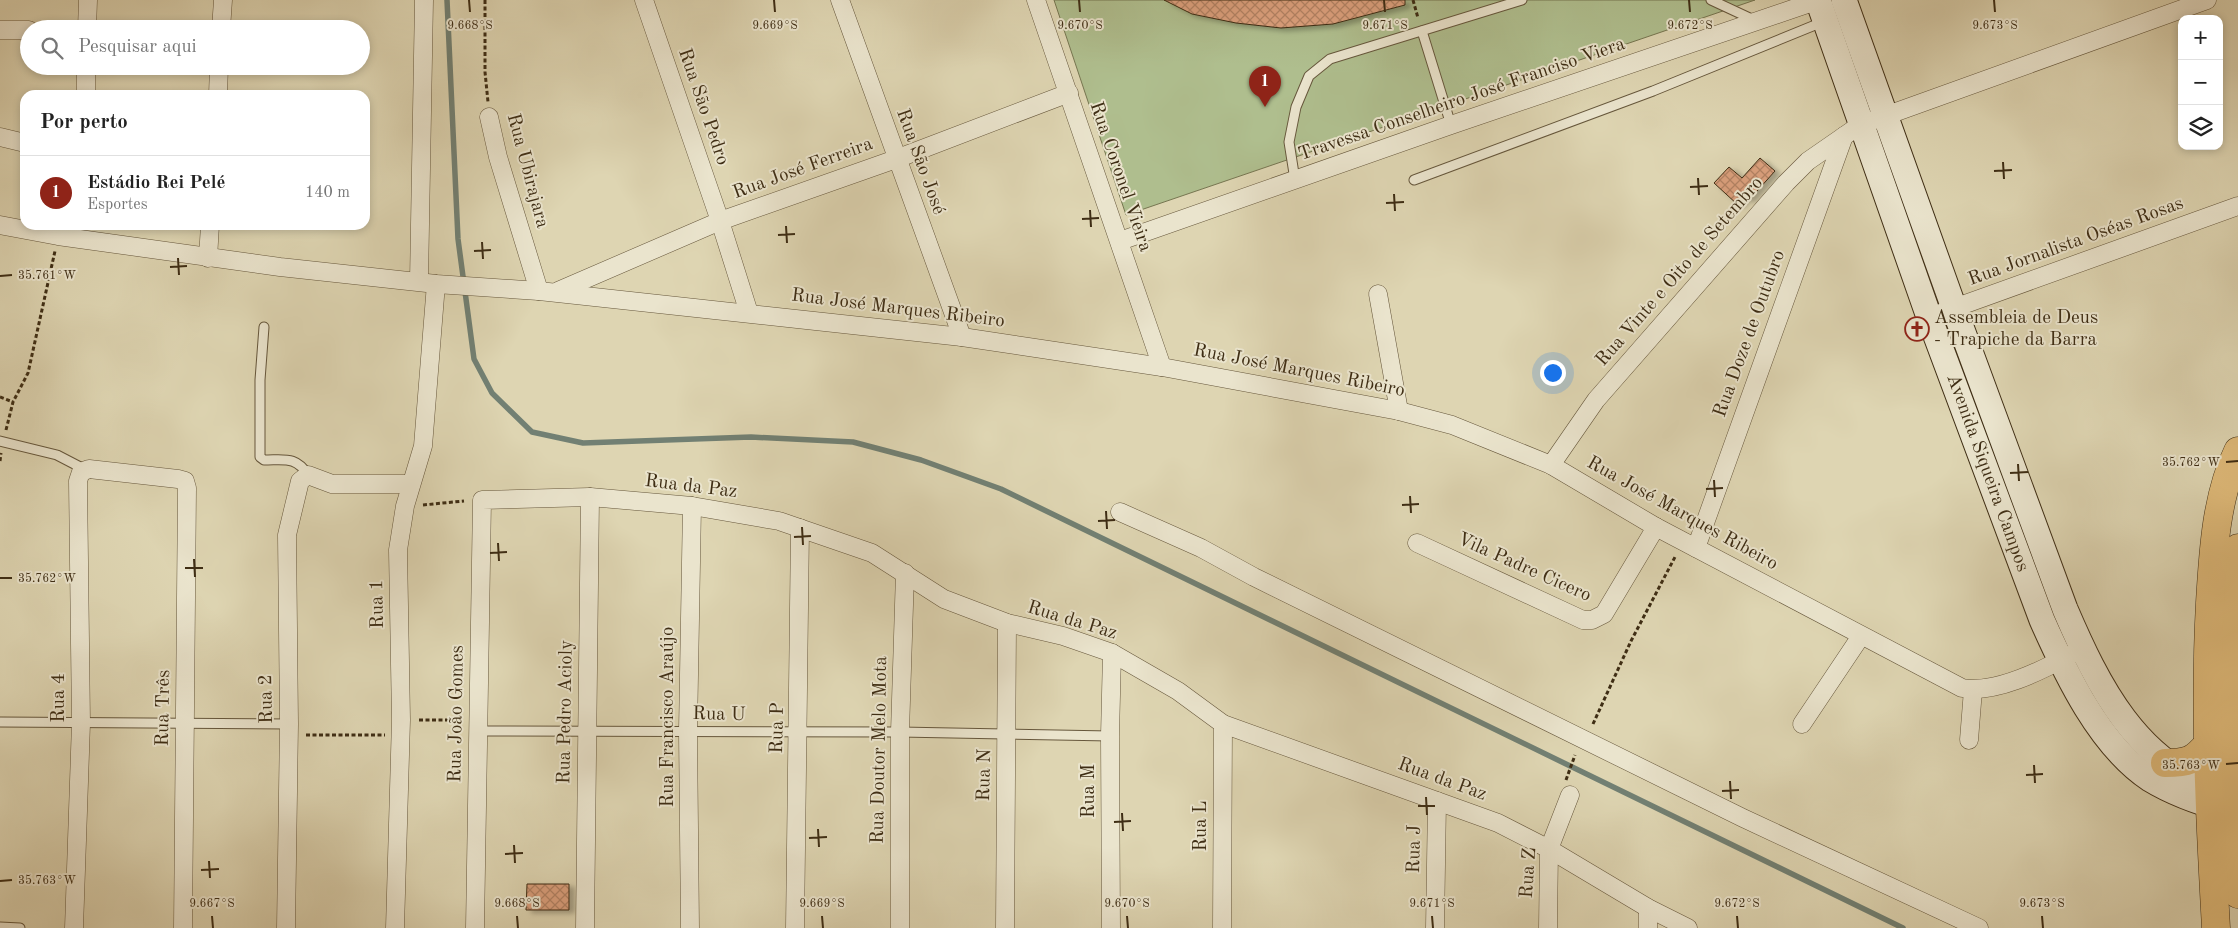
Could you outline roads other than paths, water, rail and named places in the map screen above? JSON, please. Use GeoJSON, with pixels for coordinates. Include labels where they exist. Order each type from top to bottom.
{"type":"FeatureCollection","features":[{"type":"Feature","properties":{"kind":"main road","name":"Avenida Siqueira Campos"},"geometry":{"type":"LineString","coordinates":[[1844,0],[1954,308],[2061,599],[2082,649],[2099,681],[2128,725],[2146,746],[2165,763],[2227,801]]}},
{"type":"Feature","properties":{"kind":"main road","name":"Avenida Siqueira Campos"},"geometry":{"type":"LineString","coordinates":[[1820,5],[1852,130],[1929,317],[2042,620],[2060,661],[2108,739],[2127,760],[2150,779],[2227,801]]}},
{"type":"Feature","properties":{"kind":"main road"},"geometry":{"type":"LineString","coordinates":[[2238,451],[2219,512],[2213,559],[2208,656],[2208,744],[2227,801],[2238,894]]}},
{"type":"Feature","properties":{"kind":"main road"},"geometry":{"type":"LineString","coordinates":[[2216,928],[2227,801],[2230,681],[2238,548]]}},
{"type":"Feature","properties":{"kind":"main road"},"geometry":{"type":"LineString","coordinates":[[2165,763],[2190,762],[2208,744]]}},
{"type":"Feature","properties":{"kind":"street"},"geometry":{"type":"LineString","coordinates":[[87,20],[88,0]]}},
{"type":"Feature","properties":{"kind":"street"},"geometry":{"type":"LineString","coordinates":[[222,20],[223,0]]}},
{"type":"Feature","properties":{"kind":"street","name":"Rua 1"},"geometry":{"type":"LineString","coordinates":[[395,928],[400,735],[398,550],[405,506],[423,446],[431,283],[424,0]]}},
{"type":"Feature","properties":{"kind":"street","name":"Rua São Pedro"},"geometry":{"type":"LineString","coordinates":[[644,0],[750,313]]}},
{"type":"Feature","properties":{"kind":"street","name":"Rua São José"},"geometry":{"type":"LineString","coordinates":[[840,0],[962,337]]}},
{"type":"Feature","properties":{"kind":"street","name":"Rua Coronel Vieira"},"geometry":{"type":"LineString","coordinates":[[1036,0],[1162,368]]}},
{"type":"Feature","properties":{"kind":"street","name":"Rua Vinte e Oito de Setembro"},"geometry":{"type":"LineString","coordinates":[[1551,465],[1596,400],[1780,190],[1808,162],[1852,130],[1885,114],[2207,0]]}},
{"type":"Feature","properties":{"kind":"street","name":"Travessa Conselheiro José Franciso Viera"},"geometry":{"type":"LineString","coordinates":[[1120,241],[1451,125],[1756,22],[1820,5]]}},
{"type":"Feature","properties":{"kind":"street"},"geometry":{"type":"LineString","coordinates":[[0,30],[20,30]]}},
{"type":"Feature","properties":{"kind":"street"},"geometry":{"type":"LineString","coordinates":[[86,75],[86,90]]}},
{"type":"Feature","properties":{"kind":"street"},"geometry":{"type":"LineString","coordinates":[[218,90],[219,75]]}},
{"type":"Feature","properties":{"kind":"street","name":"Rua José Ferreira"},"geometry":{"type":"LineString","coordinates":[[547,292],[720,222],[896,159],[1069,93]]}},
{"type":"Feature","properties":{"kind":"street","name":"Rua Ubirajara"},"geometry":{"type":"LineString","coordinates":[[490,117],[498,158],[547,292]]}},
{"type":"Feature","properties":{"kind":"street","name":"Rua Doze de Outubro"},"geometry":{"type":"LineString","coordinates":[[1690,544],[1852,130]]}},
{"type":"Feature","properties":{"kind":"street"},"geometry":{"type":"LineString","coordinates":[[0,137],[20,142]]}},
{"type":"Feature","properties":{"kind":"street","name":"Rua Jornalista Oséas Rosas"},"geometry":{"type":"LineString","coordinates":[[1929,317],[2238,206]]}},
{"type":"Feature","properties":{"kind":"street","name":"Rua José Marques Ribeiro"},"geometry":{"type":"LineString","coordinates":[[0,225],[20,229]]}},
{"type":"Feature","properties":{"kind":"street","name":"Rua José Marques Ribeiro"},"geometry":{"type":"LineString","coordinates":[[26,230],[208,258],[431,283],[547,292],[750,313],[962,337],[1162,368],[1399,411],[1452,425],[1551,465],[1656,527],[1690,544],[1856,643],[1962,688],[1983,690],[2010,682],[2060,661],[2082,649]]}},
{"type":"Feature","properties":{"kind":"street"},"geometry":{"type":"LineString","coordinates":[[208,258],[210,230]]}},
{"type":"Feature","properties":{"kind":"street"},"geometry":{"type":"LineString","coordinates":[[1378,294],[1399,411]]}},
{"type":"Feature","properties":{"kind":"street","name":"Rua Três"},"geometry":{"type":"LineString","coordinates":[[84,469],[178,479],[185,481],[187,488],[183,928]]}},
{"type":"Feature","properties":{"kind":"street","name":"Rua 4"},"geometry":{"type":"LineString","coordinates":[[74,928],[81,723],[78,481],[84,469]]}},
{"type":"Feature","properties":{"kind":"street"},"geometry":{"type":"LineString","coordinates":[[308,476],[332,484],[411,484]]}},
{"type":"Feature","properties":{"kind":"street","name":"Rua 2"},"geometry":{"type":"LineString","coordinates":[[286,928],[289,729],[287,535],[300,481],[308,476]]}},
{"type":"Feature","properties":{"kind":"street","name":"Rua da Paz"},"geometry":{"type":"LineString","coordinates":[[482,500],[590,497],[692,506],[779,521],[872,553],[944,599],[1007,623],[1063,636],[1112,653],[1178,691],[1223,724],[1498,822],[1549,849],[1648,908],[1688,928]]}},
{"type":"Feature","properties":{"kind":"street","name":"Rua Pedro Acioly"},"geometry":{"type":"LineString","coordinates":[[586,928],[590,497]]}},
{"type":"Feature","properties":{"kind":"street","name":"Rua João Gomes"},"geometry":{"type":"LineString","coordinates":[[475,928],[482,500]]}},
{"type":"Feature","properties":{"kind":"street","name":"Rua Francisco Araújo"},"geometry":{"type":"LineString","coordinates":[[690,928],[688,731],[692,506]]}},
{"type":"Feature","properties":{"kind":"street"},"geometry":{"type":"LineString","coordinates":[[1120,512],[1201,548],[1579,745],[1743,818],[1979,928]]}},
{"type":"Feature","properties":{"kind":"street","name":"Vila Padre Cicero"},"geometry":{"type":"LineString","coordinates":[[1417,543],[1583,620],[1592,620],[1604,614],[1656,527]]}},
{"type":"Feature","properties":{"kind":"street","name":"Rua P"},"geometry":{"type":"LineString","coordinates":[[795,928],[799,733],[800,528]]}},
{"type":"Feature","properties":{"kind":"street","name":"Rua Doutor Melo Mota"},"geometry":{"type":"LineString","coordinates":[[900,928],[900,732],[905,573]]}},
{"type":"Feature","properties":{"kind":"street","name":"Rua N"},"geometry":{"type":"LineString","coordinates":[[1005,928],[1007,623]]}},
{"type":"Feature","properties":{"kind":"street"},"geometry":{"type":"LineString","coordinates":[[1802,724],[1856,643]]}},
{"type":"Feature","properties":{"kind":"street","name":"Rua M"},"geometry":{"type":"LineString","coordinates":[[1111,928],[1110,736],[1112,653]]}},
{"type":"Feature","properties":{"kind":"street"},"geometry":{"type":"LineString","coordinates":[[1969,740],[1973,690]]}},
{"type":"Feature","properties":{"kind":"street","name":"Rua L"},"geometry":{"type":"LineString","coordinates":[[1222,928],[1223,724]]}},
{"type":"Feature","properties":{"kind":"street","name":"Rua Z"},"geometry":{"type":"LineString","coordinates":[[1548,928],[1549,849],[1568,788]]}},
{"type":"Feature","properties":{"kind":"street","name":"Rua J"},"geometry":{"type":"LineString","coordinates":[[1435,928],[1437,801]]}},
{"type":"Feature","properties":{"kind":"street"},"geometry":{"type":"LineString","coordinates":[[1648,908],[1648,928]]}},
{"type":"Feature","properties":{"kind":"lane"},"geometry":{"type":"LineString","coordinates":[[1295,180],[1288,142],[1296,107],[1310,76],[1330,59],[1522,0]]}},
{"type":"Feature","properties":{"kind":"lane"},"geometry":{"type":"LineString","coordinates":[[1711,0],[1756,22]]}},
{"type":"Feature","properties":{"kind":"lane"},"geometry":{"type":"LineString","coordinates":[[1414,180],[1653,91],[1820,5]]}},
{"type":"Feature","properties":{"kind":"lane"},"geometry":{"type":"LineString","coordinates":[[1422,31],[1451,125]]}},
{"type":"Feature","properties":{"kind":"lane"},"geometry":{"type":"LineString","coordinates":[[264,327],[260,380],[260,456],[264,460],[286,460],[299,463],[308,476]]}},
{"type":"Feature","properties":{"kind":"lane"},"geometry":{"type":"LineString","coordinates":[[2,441],[57,455],[84,469]]}},
{"type":"Feature","properties":{"kind":"lane"},"geometry":{"type":"LineString","coordinates":[[0,722],[289,729]]}},
{"type":"Feature","properties":{"kind":"lane","name":"Rua U"},"geometry":{"type":"LineString","coordinates":[[478,731],[900,732],[1007,736],[1110,736]]}},
{"type":"Feature","properties":{"kind":"lane"},"geometry":{"type":"LineString","coordinates":[[0,927],[20,928]]}},
{"type":"Feature","properties":{"kind":"waterway"},"geometry":{"type":"LineString","coordinates":[[447,0],[458,239],[474,359],[492,393],[532,432],[583,443],[751,437],[853,442],[921,460],[1001,489],[1903,928]]}},
{"type":"Feature","properties":{"kind":"place","name":"Estádio Rei Pelé"},"geometry":{"type":"Point","coordinates":[1265,107]}},
{"type":"Feature","properties":{"kind":"place","name":"Assembleia de Deus - Trapiche da Barra"},"geometry":{"type":"Point","coordinates":[1917,329]}}]}
